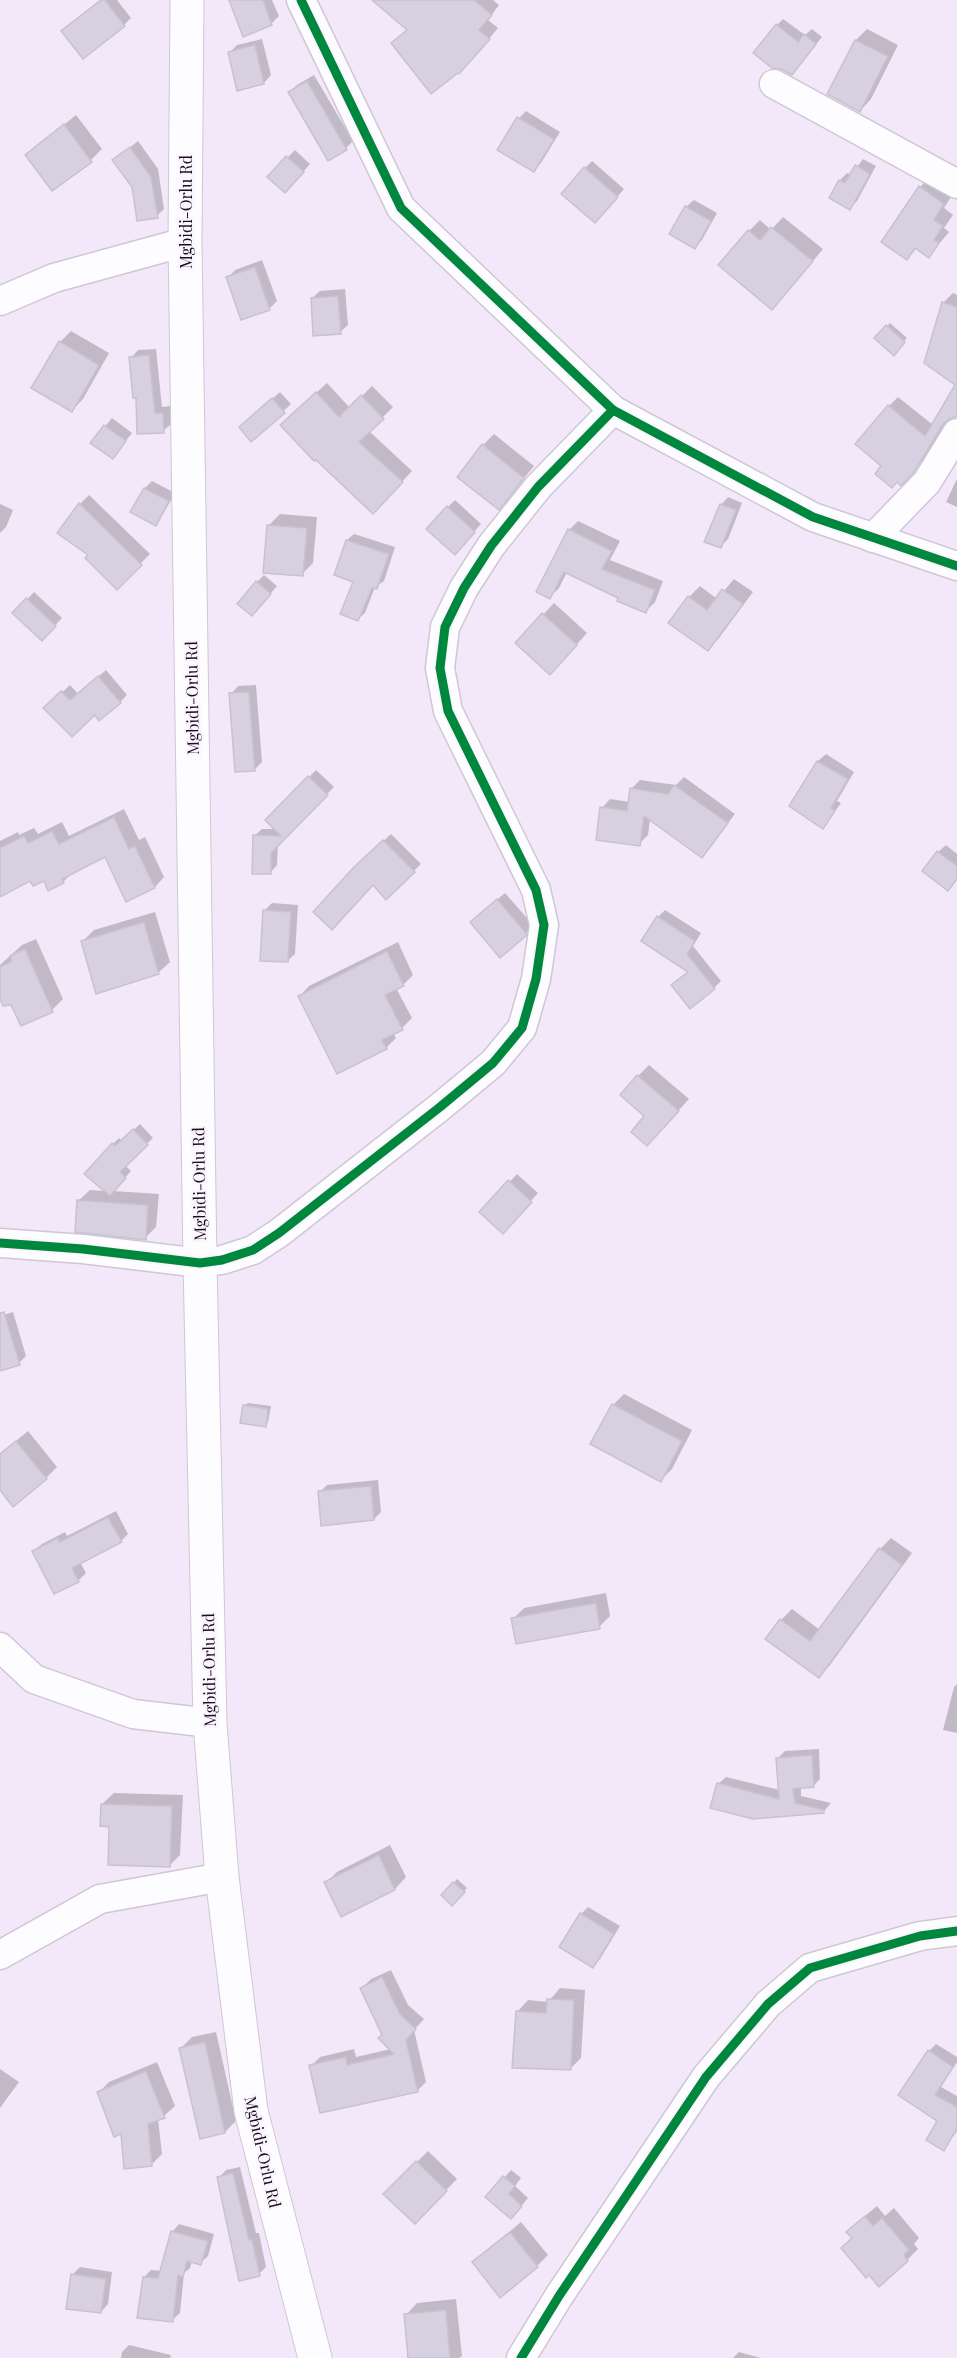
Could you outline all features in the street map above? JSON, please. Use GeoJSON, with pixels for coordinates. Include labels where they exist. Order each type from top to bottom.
{"type":"FeatureCollection","features":[{"type":"Feature","properties":{"kind":"main road","name":"Mgbidi-Orlu Rd"},"geometry":{"type":"LineString","coordinates":[[187,0],[185,242],[200,1263],[210,1723],[222,1877],[251,2111],[315,2358]]}},
{"type":"Feature","properties":{"kind":"street"},"geometry":{"type":"LineString","coordinates":[[301,0],[401,208],[613,410],[813,517],[957,566]]}},
{"type":"Feature","properties":{"kind":"street"},"geometry":{"type":"LineString","coordinates":[[774,84],[957,184]]}},
{"type":"Feature","properties":{"kind":"street"},"geometry":{"type":"LineString","coordinates":[[0,301],[54,278],[185,242]]}},
{"type":"Feature","properties":{"kind":"street"},"geometry":{"type":"LineString","coordinates":[[0,1243],[83,1249],[200,1263],[222,1260],[253,1250],[279,1233],[476,1078],[493,1063],[522,1028],[536,979],[544,925],[536,890],[448,711],[440,668],[446,627],[464,588],[491,546],[538,487],[613,410]]}},
{"type":"Feature","properties":{"kind":"street"},"geometry":{"type":"LineString","coordinates":[[873,538],[927,482],[957,433]]}},
{"type":"Feature","properties":{"kind":"street"},"geometry":{"type":"LineString","coordinates":[[0,1647],[34,1679],[133,1714],[210,1723]]}},
{"type":"Feature","properties":{"kind":"street"},"geometry":{"type":"LineString","coordinates":[[0,1954],[100,1899],[222,1877]]}},
{"type":"Feature","properties":{"kind":"street"},"geometry":{"type":"LineString","coordinates":[[521,2358],[559,2296],[706,2077],[768,2004],[810,1968],[920,1936],[957,1931]]}},
{"type":"Feature","properties":{"kind":"building"},"geometry":{"type":"Polygon","coordinates":[[[101,0],[105,0],[125,26],[83,59],[61,31],[101,0]]]}},
{"type":"Feature","properties":{"kind":"building"},"geometry":{"type":"Polygon","coordinates":[[[229,0],[263,0],[272,25],[243,37],[229,0]]]}},
{"type":"Feature","properties":{"kind":"building"},"geometry":{"type":"Polygon","coordinates":[[[372,0],[474,0],[492,15],[479,30],[490,39],[459,74],[431,94],[391,43],[407,30],[372,0]]]}},
{"type":"Feature","properties":{"kind":"building"},"geometry":{"type":"Polygon","coordinates":[[[776,24],[798,42],[804,34],[816,44],[792,75],[781,69],[772,68],[753,53],[776,24]]]}},
{"type":"Feature","properties":{"kind":"building"},"geometry":{"type":"Polygon","coordinates":[[[855,40],[888,56],[860,112],[827,94],[855,40]]]}},
{"type":"Feature","properties":{"kind":"building"},"geometry":{"type":"Polygon","coordinates":[[[255,45],[264,84],[237,91],[228,52],[255,45]]]}},
{"type":"Feature","properties":{"kind":"building"},"geometry":{"type":"Polygon","coordinates":[[[307,81],[347,150],[328,161],[288,92],[307,81]]]}},
{"type":"Feature","properties":{"kind":"building"},"geometry":{"type":"Polygon","coordinates":[[[517,117],[554,139],[534,172],[497,150],[517,117]]]}},
{"type":"Feature","properties":{"kind":"building"},"geometry":{"type":"Polygon","coordinates":[[[64,124],[92,162],[52,191],[25,155],[64,124]]]}},
{"type":"Feature","properties":{"kind":"building"},"geometry":{"type":"Polygon","coordinates":[[[130,147],[151,177],[158,218],[137,221],[132,187],[112,160],[130,147]]]}},
{"type":"Feature","properties":{"kind":"building"},"geometry":{"type":"Polygon","coordinates":[[[286,156],[304,172],[285,193],[267,177],[286,156]]]}},
{"type":"Feature","properties":{"kind":"building"},"geometry":{"type":"Polygon","coordinates":[[[855,165],[870,174],[850,210],[829,198],[839,180],[845,183],[855,165]]]}},
{"type":"Feature","properties":{"kind":"building"},"geometry":{"type":"Polygon","coordinates":[[[584,167],[618,197],[595,223],[561,194],[584,167]]]}},
{"type":"Feature","properties":{"kind":"building"},"geometry":{"type":"Polygon","coordinates":[[[919,186],[944,204],[934,220],[943,226],[934,240],[939,243],[929,258],[915,248],[907,260],[881,242],[919,186]]]}},
{"type":"Feature","properties":{"kind":"building"},"geometry":{"type":"Polygon","coordinates":[[[685,206],[711,221],[695,249],[669,234],[685,206]]]}},
{"type":"Feature","properties":{"kind":"building"},"geometry":{"type":"Polygon","coordinates":[[[771,227],[813,261],[772,310],[718,265],[748,230],[760,240],[771,227]]]}},
{"type":"Feature","properties":{"kind":"building"},"geometry":{"type":"Polygon","coordinates":[[[255,267],[270,310],[241,320],[226,277],[255,267]]]}},
{"type":"Feature","properties":{"kind":"building"},"geometry":{"type":"Polygon","coordinates":[[[338,296],[341,334],[313,336],[311,298],[338,296]]]}},
{"type":"Feature","properties":{"kind":"building"},"geometry":{"type":"Polygon","coordinates":[[[942,302],[957,307],[957,416],[943,424],[914,472],[901,486],[897,482],[892,488],[875,474],[881,466],[855,444],[888,405],[925,436],[955,385],[924,363],[942,302]]]}},
{"type":"Feature","properties":{"kind":"building"},"geometry":{"type":"Polygon","coordinates":[[[886,325],[905,342],[894,356],[874,338],[886,325]]]}},
{"type":"Feature","properties":{"kind":"building"},"geometry":{"type":"Polygon","coordinates":[[[59,341],[99,365],[72,412],[31,388],[59,341]]]}},
{"type":"Feature","properties":{"kind":"building"},"geometry":{"type":"Polygon","coordinates":[[[149,355],[155,413],[163,413],[164,433],[137,434],[136,398],[133,398],[129,357],[149,355]]]}},
{"type":"Feature","properties":{"kind":"building"},"geometry":{"type":"Polygon","coordinates":[[[316,392],[339,417],[361,395],[384,419],[359,442],[403,482],[373,514],[316,460],[314,461],[280,425],[316,392]]]}},
{"type":"Feature","properties":{"kind":"building"},"geometry":{"type":"Polygon","coordinates":[[[272,398],[285,413],[251,442],[239,427],[272,398]]]}},
{"type":"Feature","properties":{"kind":"building"},"geometry":{"type":"Polygon","coordinates":[[[104,425],[126,441],[113,459],[90,443],[104,425]]]}},
{"type":"Feature","properties":{"kind":"building"},"geometry":{"type":"Polygon","coordinates":[[[482,444],[524,478],[499,510],[457,477],[482,444]]]}},
{"type":"Feature","properties":{"kind":"building"},"geometry":{"type":"Polygon","coordinates":[[[144,488],[169,501],[156,526],[130,512],[144,488]]]}},
{"type":"Feature","properties":{"kind":"building"},"geometry":{"type":"Polygon","coordinates":[[[79,503],[142,565],[117,590],[85,558],[88,555],[57,533],[79,503]]]}},
{"type":"Feature","properties":{"kind":"building"},"geometry":{"type":"Polygon","coordinates":[[[720,504],[736,510],[721,548],[704,542],[720,504]]]}},
{"type":"Feature","properties":{"kind":"building"},"geometry":{"type":"Polygon","coordinates":[[[447,506],[475,532],[455,555],[426,529],[447,506]]]}},
{"type":"Feature","properties":{"kind":"building"},"geometry":{"type":"Polygon","coordinates":[[[267,525],[307,528],[303,576],[263,573],[267,525]]]}},
{"type":"Feature","properties":{"kind":"building"},"geometry":{"type":"Polygon","coordinates":[[[568,529],[612,551],[602,569],[655,590],[646,613],[617,601],[618,598],[564,572],[550,599],[536,592],[568,529]]]}},
{"type":"Feature","properties":{"kind":"building"},"geometry":{"type":"Polygon","coordinates":[[[346,540],[389,554],[377,589],[372,588],[358,621],[340,614],[353,582],[334,575],[346,540]]]}},
{"type":"Feature","properties":{"kind":"building"},"geometry":{"type":"Polygon","coordinates":[[[256,581],[271,594],[252,616],[237,604],[256,581]]]}},
{"type":"Feature","properties":{"kind":"building"},"geometry":{"type":"Polygon","coordinates":[[[722,589],[743,604],[708,651],[668,623],[688,596],[707,610],[722,589]]]}},
{"type":"Feature","properties":{"kind":"building"},"geometry":{"type":"Polygon","coordinates":[[[26,598],[56,626],[42,641],[12,613],[26,598]]]}},
{"type":"Feature","properties":{"kind":"building"},"geometry":{"type":"Polygon","coordinates":[[[542,613],[577,645],[550,675],[515,643],[542,613]]]}},
{"type":"Feature","properties":{"kind":"building"},"geometry":{"type":"Polygon","coordinates":[[[98,676],[121,703],[99,721],[95,715],[72,737],[43,708],[61,691],[70,700],[98,676]]]}},
{"type":"Feature","properties":{"kind":"building"},"geometry":{"type":"Polygon","coordinates":[[[249,692],[255,771],[235,772],[229,693],[249,692]]]}},
{"type":"Feature","properties":{"kind":"building"},"geometry":{"type":"Polygon","coordinates":[[[817,761],[848,779],[831,808],[835,811],[823,829],[789,806],[817,761]]]}},
{"type":"Feature","properties":{"kind":"building"},"geometry":{"type":"Polygon","coordinates":[[[308,776],[328,795],[271,853],[271,874],[252,874],[253,835],[281,836],[265,820],[308,776]]]}},
{"type":"Feature","properties":{"kind":"building"},"geometry":{"type":"Polygon","coordinates":[[[674,785],[728,823],[702,858],[644,816],[640,846],[596,840],[600,807],[627,811],[630,788],[668,794],[674,785]]]}},
{"type":"Feature","properties":{"kind":"building"},"geometry":{"type":"Polygon","coordinates":[[[114,817],[129,849],[135,846],[155,888],[126,902],[105,857],[62,879],[64,883],[48,891],[44,881],[33,886],[30,881],[0,897],[0,848],[24,836],[28,843],[52,831],[59,844],[114,817]]]}},
{"type":"Feature","properties":{"kind":"building"},"geometry":{"type":"Polygon","coordinates":[[[383,840],[415,872],[386,900],[373,885],[332,930],[313,912],[354,867],[383,840]]]}},
{"type":"Feature","properties":{"kind":"building"},"geometry":{"type":"Polygon","coordinates":[[[937,851],[957,866],[957,879],[948,891],[922,871],[937,851]]]}},
{"type":"Feature","properties":{"kind":"building"},"geometry":{"type":"Polygon","coordinates":[[[497,899],[526,933],[526,936],[500,958],[470,922],[497,899]]]}},
{"type":"Feature","properties":{"kind":"building"},"geometry":{"type":"Polygon","coordinates":[[[263,910],[291,912],[288,962],[260,961],[263,910]]]}},
{"type":"Feature","properties":{"kind":"building"},"geometry":{"type":"Polygon","coordinates":[[[657,916],[695,941],[687,954],[715,989],[690,1009],[671,985],[688,972],[641,941],[657,916]]]}},
{"type":"Feature","properties":{"kind":"building"},"geometry":{"type":"Polygon","coordinates":[[[144,922],[159,974],[96,994],[81,941],[144,922]]]}},
{"type":"Feature","properties":{"kind":"building"},"geometry":{"type":"Polygon","coordinates":[[[25,949],[53,1012],[21,1026],[11,1005],[3,1006],[0,999],[0,967],[12,961],[10,956],[25,949]]]}},
{"type":"Feature","properties":{"kind":"building"},"geometry":{"type":"Polygon","coordinates":[[[387,951],[404,986],[385,995],[403,1030],[382,1040],[387,1049],[337,1074],[298,996],[387,951]]]}},
{"type":"Feature","properties":{"kind":"building"},"geometry":{"type":"Polygon","coordinates":[[[637,1075],[679,1111],[647,1146],[631,1132],[644,1116],[620,1095],[637,1075]]]}},
{"type":"Feature","properties":{"kind":"building"},"geometry":{"type":"Polygon","coordinates":[[[133,1129],[148,1145],[120,1172],[126,1178],[110,1196],[84,1174],[112,1143],[115,1146],[133,1129]]]}},
{"type":"Feature","properties":{"kind":"building"},"geometry":{"type":"Polygon","coordinates":[[[508,1180],[532,1202],[503,1234],[479,1212],[508,1180]]]}},
{"type":"Feature","properties":{"kind":"building"},"geometry":{"type":"Polygon","coordinates":[[[77,1200],[148,1205],[146,1240],[75,1232],[77,1200]]]}},
{"type":"Feature","properties":{"kind":"building"},"geometry":{"type":"Polygon","coordinates":[[[4,1312],[20,1365],[0,1371],[0,1313],[4,1312]]]}},
{"type":"Feature","properties":{"kind":"building"},"geometry":{"type":"Polygon","coordinates":[[[612,1404],[682,1441],[661,1482],[590,1444],[612,1404]]]}},
{"type":"Feature","properties":{"kind":"building"},"geometry":{"type":"Polygon","coordinates":[[[243,1405],[268,1409],[266,1427],[240,1423],[243,1405]]]}},
{"type":"Feature","properties":{"kind":"building"},"geometry":{"type":"Polygon","coordinates":[[[16,1441],[47,1479],[13,1507],[0,1490],[0,1454],[16,1441]]]}},
{"type":"Feature","properties":{"kind":"building"},"geometry":{"type":"Polygon","coordinates":[[[371,1486],[374,1520],[321,1526],[318,1491],[371,1486]]]}},
{"type":"Feature","properties":{"kind":"building"},"geometry":{"type":"Polygon","coordinates":[[[108,1517],[122,1542],[72,1568],[79,1582],[54,1594],[32,1551],[58,1538],[60,1542],[108,1517]]]}},
{"type":"Feature","properties":{"kind":"building"},"geometry":{"type":"Polygon","coordinates":[[[879,1548],[902,1565],[819,1678],[765,1639],[780,1619],[810,1641],[879,1548]]]}},
{"type":"Feature","properties":{"kind":"building"},"geometry":{"type":"Polygon","coordinates":[[[596,1603],[600,1629],[516,1644],[511,1618],[596,1603]]]}},
{"type":"Feature","properties":{"kind":"building"},"geometry":{"type":"Polygon","coordinates":[[[812,1755],[814,1787],[793,1789],[795,1803],[824,1810],[824,1813],[753,1819],[710,1808],[717,1783],[779,1799],[776,1758],[812,1755]]]}},
{"type":"Feature","properties":{"kind":"building"},"geometry":{"type":"Polygon","coordinates":[[[101,1804],[172,1806],[170,1867],[108,1865],[109,1827],[100,1826],[101,1804]]]}},
{"type":"Feature","properties":{"kind":"building"},"geometry":{"type":"Polygon","coordinates":[[[379,1855],[395,1890],[341,1917],[324,1882],[379,1855]]]}},
{"type":"Feature","properties":{"kind":"building"},"geometry":{"type":"Polygon","coordinates":[[[453,1882],[465,1892],[452,1906],[441,1895],[453,1882]]]}},
{"type":"Feature","properties":{"kind":"building"},"geometry":{"type":"Polygon","coordinates":[[[580,1913],[614,1934],[593,1968],[559,1947],[580,1913]]]}},
{"type":"Feature","properties":{"kind":"building"},"geometry":{"type":"Polygon","coordinates":[[[382,1977],[400,2014],[416,2029],[406,2040],[418,2092],[320,2113],[309,2065],[346,2057],[347,2065],[394,2054],[378,2038],[382,2035],[360,1988],[382,1977]]]}},
{"type":"Feature","properties":{"kind":"building"},"geometry":{"type":"Polygon","coordinates":[[[547,1999],[574,2000],[571,2070],[512,2068],[516,2011],[546,2013],[547,1999]]]}},
{"type":"Feature","properties":{"kind":"building"},"geometry":{"type":"Polygon","coordinates":[[[205,2042],[225,2133],[200,2139],[179,2048],[205,2042]]]}},
{"type":"Feature","properties":{"kind":"building"},"geometry":{"type":"Polygon","coordinates":[[[928,2050],[953,2067],[935,2095],[957,2107],[957,2128],[944,2151],[926,2140],[937,2121],[898,2095],[928,2050]]]}},
{"type":"Feature","properties":{"kind":"building"},"geometry":{"type":"Polygon","coordinates":[[[146,2071],[165,2118],[148,2124],[152,2166],[124,2169],[121,2134],[114,2137],[97,2092],[146,2071]]]}},
{"type":"Feature","properties":{"kind":"building"},"geometry":{"type":"Polygon","coordinates":[[[416,2161],[447,2191],[415,2224],[383,2194],[416,2161]]]}},
{"type":"Feature","properties":{"kind":"building"},"geometry":{"type":"Polygon","coordinates":[[[233,2173],[260,2276],[239,2281],[217,2177],[233,2173]]]}},
{"type":"Feature","properties":{"kind":"building"},"geometry":{"type":"Polygon","coordinates":[[[503,2176],[515,2186],[509,2194],[522,2206],[511,2219],[485,2197],[503,2176]]]}},
{"type":"Feature","properties":{"kind":"building"},"geometry":{"type":"Polygon","coordinates":[[[865,2216],[873,2226],[882,2218],[909,2250],[904,2255],[908,2261],[879,2287],[869,2275],[866,2278],[841,2248],[852,2238],[846,2232],[865,2216]]]}},
{"type":"Feature","properties":{"kind":"building"},"geometry":{"type":"Polygon","coordinates":[[[171,2231],[208,2241],[201,2265],[187,2261],[183,2277],[178,2275],[173,2322],[137,2318],[143,2277],[158,2278],[171,2231]]]}},
{"type":"Feature","properties":{"kind":"building"},"geometry":{"type":"Polygon","coordinates":[[[510,2232],[538,2267],[500,2298],[472,2262],[510,2232]]]}},
{"type":"Feature","properties":{"kind":"building"},"geometry":{"type":"Polygon","coordinates":[[[71,2274],[106,2279],[101,2313],[66,2309],[71,2274]]]}},
{"type":"Feature","properties":{"kind":"building"},"geometry":{"type":"Polygon","coordinates":[[[446,2310],[450,2358],[408,2358],[404,2314],[446,2310]]]}},
{"type":"Feature","properties":{"kind":"cycle path"},"geometry":{"type":"LineString","coordinates":[[301,0],[401,208],[613,410],[813,517],[957,566]]}},
{"type":"Feature","properties":{"kind":"cycle path"},"geometry":{"type":"LineString","coordinates":[[0,1243],[83,1249],[200,1263],[222,1260],[253,1250],[279,1233],[440,1107],[493,1063],[522,1028],[536,979],[544,925],[536,890],[448,711],[440,668],[445,627],[464,588],[491,546],[538,487],[613,410]]}},
{"type":"Feature","properties":{"kind":"cycle path"},"geometry":{"type":"LineString","coordinates":[[521,2358],[559,2296],[706,2077],[768,2004],[810,1968],[920,1936],[957,1931]]}}]}
